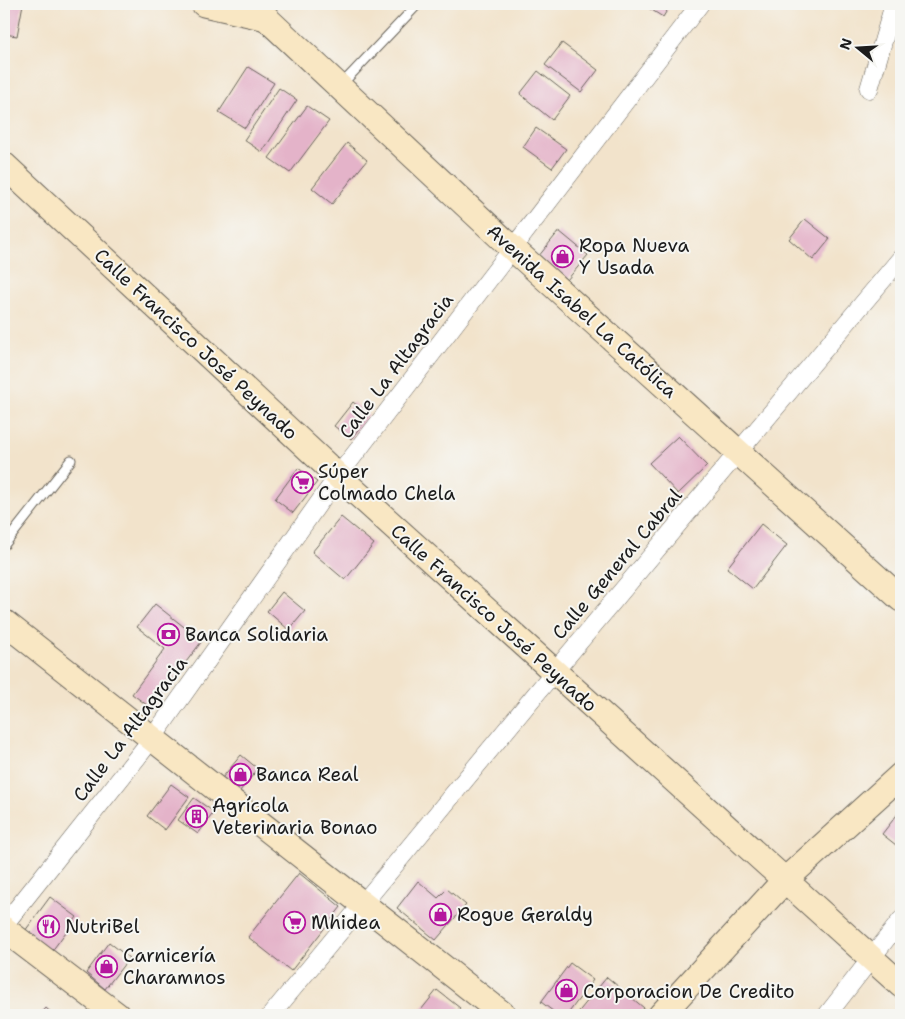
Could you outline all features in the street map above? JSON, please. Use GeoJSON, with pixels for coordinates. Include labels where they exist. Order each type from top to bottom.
{"type":"FeatureCollection","features":[{"type":"Feature","properties":{"kind":"street","name":"Avenida Isabel La Católica"},"geometry":{"type":"LineString","coordinates":[[204,4],[259,11],[512,248],[901,599]]}},
{"type":"Feature","properties":{"kind":"street","name":"Calle La Altagracia"},"geometry":{"type":"LineString","coordinates":[[4,925],[152,740],[338,476],[700,4]]}},
{"type":"Feature","properties":{"kind":"street"},"geometry":{"type":"LineString","coordinates":[[869,89],[894,4]]}},
{"type":"Feature","properties":{"kind":"street","name":"Calle Francisco José Peynado"},"geometry":{"type":"LineString","coordinates":[[4,165],[338,476],[901,985]]}},
{"type":"Feature","properties":{"kind":"street","name":"Calle General Cabral"},"geometry":{"type":"LineString","coordinates":[[271,1015],[554,672],[901,258]]}},
{"type":"Feature","properties":{"kind":"street"},"geometry":{"type":"LineString","coordinates":[[4,622],[504,1015]]}},
{"type":"Feature","properties":{"kind":"street"},"geometry":{"type":"LineString","coordinates":[[661,1015],[784,881],[901,775]]}},
{"type":"Feature","properties":{"kind":"street"},"geometry":{"type":"LineString","coordinates":[[827,1015],[901,920]]}},
{"type":"Feature","properties":{"kind":"street"},"geometry":{"type":"LineString","coordinates":[[4,929],[117,1015]]}},
{"type":"Feature","properties":{"kind":"lane"},"geometry":{"type":"LineString","coordinates":[[340,86],[418,4]]}},
{"type":"Feature","properties":{"kind":"lane"},"geometry":{"type":"LineString","coordinates":[[4,545],[71,460]]}},
{"type":"Feature","properties":{"kind":"building"},"geometry":{"type":"Polygon","coordinates":[[[4,4],[23,4],[17,36],[4,34],[4,4]]]}},
{"type":"Feature","properties":{"kind":"building"},"geometry":{"type":"Polygon","coordinates":[[[642,4],[671,4],[663,17],[642,4]]]}},
{"type":"Feature","properties":{"kind":"building"},"geometry":{"type":"Polygon","coordinates":[[[562,43],[598,70],[581,92],[545,65],[562,43]]]}},
{"type":"Feature","properties":{"kind":"building"},"geometry":{"type":"Polygon","coordinates":[[[248,67],[274,83],[245,128],[219,112],[248,67]]]}},
{"type":"Feature","properties":{"kind":"building"},"geometry":{"type":"Polygon","coordinates":[[[538,71],[570,96],[552,120],[520,94],[538,71]]]}},
{"type":"Feature","properties":{"kind":"building"},"geometry":{"type":"Polygon","coordinates":[[[279,88],[297,100],[262,152],[244,140],[279,88]]]}},
{"type":"Feature","properties":{"kind":"building"},"geometry":{"type":"Polygon","coordinates":[[[307,106],[329,121],[290,173],[269,158],[307,106]]]}},
{"type":"Feature","properties":{"kind":"building"},"geometry":{"type":"Polygon","coordinates":[[[536,128],[566,149],[552,168],[523,147],[536,128]]]}},
{"type":"Feature","properties":{"kind":"building"},"geometry":{"type":"Polygon","coordinates":[[[347,143],[367,160],[332,204],[312,188],[347,143]]]}},
{"type":"Feature","properties":{"kind":"building"},"geometry":{"type":"Polygon","coordinates":[[[805,219],[830,239],[813,260],[789,239],[805,219]]]}},
{"type":"Feature","properties":{"kind":"building","name":"Ropa Nueva Y Usada"},"geometry":{"type":"Polygon","coordinates":[[[559,231],[588,255],[567,280],[538,257],[559,231]]]}},
{"type":"Feature","properties":{"kind":"building"},"geometry":{"type":"Polygon","coordinates":[[[353,402],[369,415],[351,439],[334,426],[353,402]]]}},
{"type":"Feature","properties":{"kind":"building"},"geometry":{"type":"Polygon","coordinates":[[[678,436],[707,466],[678,494],[649,463],[678,436]]]}},
{"type":"Feature","properties":{"kind":"building"},"geometry":{"type":"Polygon","coordinates":[[[298,468],[317,482],[293,513],[275,499],[298,468]]]}},
{"type":"Feature","properties":{"kind":"building"},"geometry":{"type":"Polygon","coordinates":[[[341,517],[374,544],[345,580],[312,552],[341,517]]]}},
{"type":"Feature","properties":{"kind":"building"},"geometry":{"type":"Polygon","coordinates":[[[761,524],[787,545],[753,589],[727,568],[761,524]]]}},
{"type":"Feature","properties":{"kind":"building"},"geometry":{"type":"Polygon","coordinates":[[[282,592],[305,611],[289,630],[267,611],[282,592]]]}},
{"type":"Feature","properties":{"kind":"building"},"geometry":{"type":"Polygon","coordinates":[[[155,604],[202,641],[151,708],[132,694],[165,649],[137,627],[155,604]]]}},
{"type":"Feature","properties":{"kind":"building","name":"Banca Real"},"geometry":{"type":"Polygon","coordinates":[[[241,755],[258,769],[239,792],[222,778],[241,755]]]}},
{"type":"Feature","properties":{"kind":"building"},"geometry":{"type":"Polygon","coordinates":[[[171,784],[189,797],[165,830],[147,816],[171,784]]]}},
{"type":"Feature","properties":{"kind":"building","name":"Agrícola Veterinaria Bonao"},"geometry":{"type":"Polygon","coordinates":[[[194,798],[214,812],[198,834],[178,820],[194,798]]]}},
{"type":"Feature","properties":{"kind":"building"},"geometry":{"type":"Polygon","coordinates":[[[901,812],[901,849],[882,834],[901,812]]]}},
{"type":"Feature","properties":{"kind":"building","name":"Mhidea"},"geometry":{"type":"Polygon","coordinates":[[[299,873],[341,907],[291,971],[248,937],[299,873]]]}},
{"type":"Feature","properties":{"kind":"building"},"geometry":{"type":"Polygon","coordinates":[[[418,881],[438,898],[447,889],[466,905],[436,940],[397,908],[418,881]]]}},
{"type":"Feature","properties":{"kind":"building","name":"NutriBel"},"geometry":{"type":"Polygon","coordinates":[[[50,897],[77,917],[49,955],[22,935],[50,897]]]}},
{"type":"Feature","properties":{"kind":"building","name":"Carnicería Charamnos"},"geometry":{"type":"Polygon","coordinates":[[[109,942],[129,958],[105,989],[86,973],[109,942]]]}},
{"type":"Feature","properties":{"kind":"building","name":"Corporacion De Credito"},"geometry":{"type":"Polygon","coordinates":[[[570,963],[593,980],[567,1015],[558,1015],[541,1002],[570,963]]]}},
{"type":"Feature","properties":{"kind":"building"},"geometry":{"type":"Polygon","coordinates":[[[607,977],[644,1008],[639,1015],[576,1015],[607,977]]]}},
{"type":"Feature","properties":{"kind":"building"},"geometry":{"type":"Polygon","coordinates":[[[437,990],[460,1008],[454,1015],[417,1015],[437,990]]]}},
{"type":"Feature","properties":{"kind":"building"},"geometry":{"type":"Polygon","coordinates":[[[46,1008],[54,1015],[40,1015],[46,1008]]]}},
{"type":"Feature","properties":{"kind":"place","name":"Ropa Nueva Y Usada"},"geometry":{"type":"Point","coordinates":[563,256]}},
{"type":"Feature","properties":{"kind":"place","name":"Súper Colmado Chela"},"geometry":{"type":"Point","coordinates":[302,482]}},
{"type":"Feature","properties":{"kind":"place","name":"Banca Solidaria"},"geometry":{"type":"Point","coordinates":[169,634]}},
{"type":"Feature","properties":{"kind":"place","name":"Banca Real"},"geometry":{"type":"Point","coordinates":[240,774]}},
{"type":"Feature","properties":{"kind":"place","name":"Agrícola Veterinaria Bonao"},"geometry":{"type":"Point","coordinates":[196,816]}},
{"type":"Feature","properties":{"kind":"place","name":"Rogue Geraldy"},"geometry":{"type":"Point","coordinates":[441,914]}},
{"type":"Feature","properties":{"kind":"place","name":"Mhidea"},"geometry":{"type":"Point","coordinates":[295,922]}},
{"type":"Feature","properties":{"kind":"place","name":"NutriBel"},"geometry":{"type":"Point","coordinates":[49,926]}},
{"type":"Feature","properties":{"kind":"place","name":"Carnicería Charamnos"},"geometry":{"type":"Point","coordinates":[107,966]}},
{"type":"Feature","properties":{"kind":"place","name":"Corporacion De Credito"},"geometry":{"type":"Point","coordinates":[567,991]}}]}
